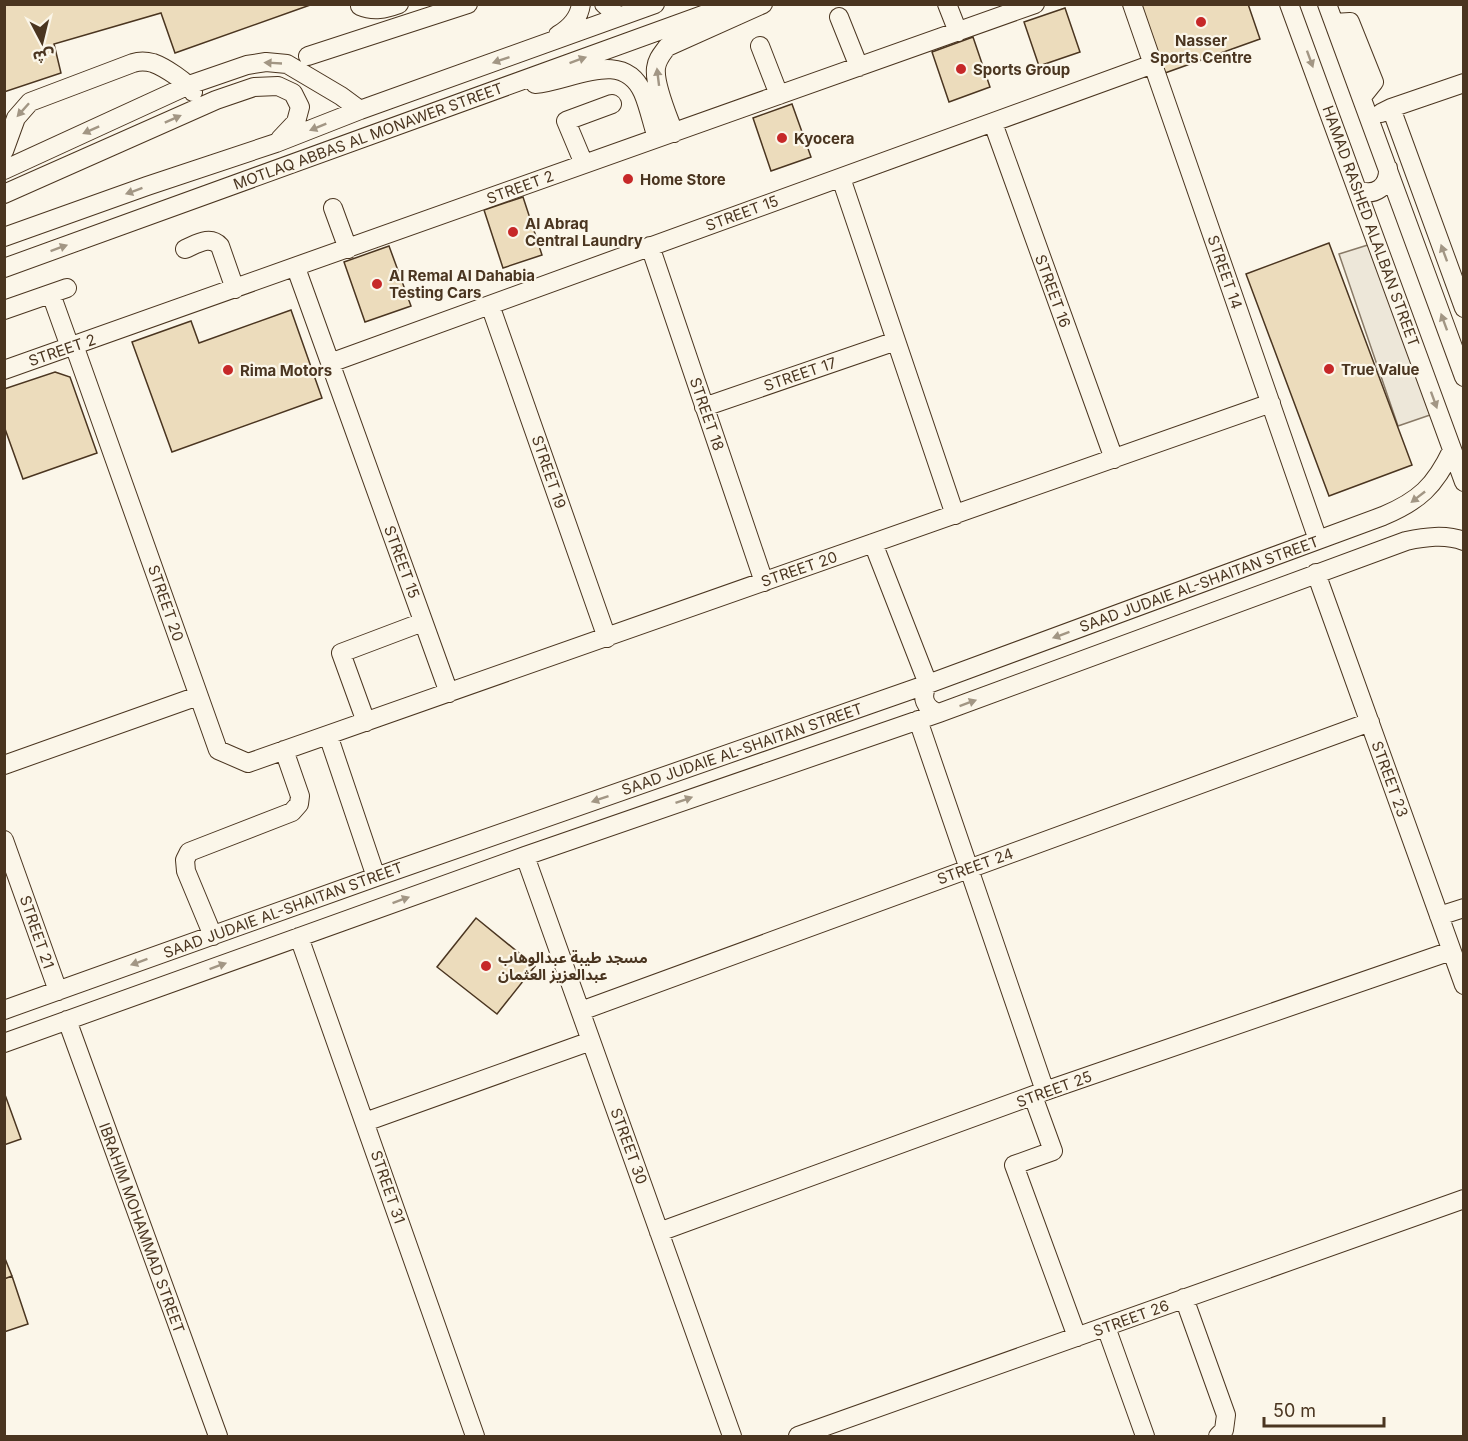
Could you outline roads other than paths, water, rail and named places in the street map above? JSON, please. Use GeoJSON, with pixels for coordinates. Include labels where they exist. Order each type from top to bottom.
{"type":"FeatureCollection","features":[{"type":"Feature","properties":{"kind":"street"},"geometry":{"type":"LineString","coordinates":[[308,56],[380,10],[399,4]]}},
{"type":"Feature","properties":{"kind":"street"},"geometry":{"type":"LineString","coordinates":[[365,19],[429,4]]}},
{"type":"Feature","properties":{"kind":"street"},"geometry":{"type":"LineString","coordinates":[[365,19],[468,4]]}},
{"type":"Feature","properties":{"kind":"street"},"geometry":{"type":"LineString","coordinates":[[530,50],[570,27],[576,20],[581,4]]}},
{"type":"Feature","properties":{"kind":"street"},"geometry":{"type":"LineString","coordinates":[[604,4],[624,11]]}},
{"type":"Feature","properties":{"kind":"street","name":"MOTLAQ ABBAS AL MONAWER STREET"},"geometry":{"type":"LineString","coordinates":[[4,268],[733,4]]}},
{"type":"Feature","properties":{"kind":"street"},"geometry":{"type":"LineString","coordinates":[[665,135],[656,70],[659,57],[667,47],[763,4]]}},
{"type":"Feature","properties":{"kind":"street"},"geometry":{"type":"LineString","coordinates":[[947,4],[958,32]]}},
{"type":"Feature","properties":{"kind":"street","name":"STREET 2"},"geometry":{"type":"LineString","coordinates":[[4,369],[296,268],[1035,4]]}},
{"type":"Feature","properties":{"kind":"street","name":"STREET 14"},"geometry":{"type":"LineString","coordinates":[[1132,4],[1318,540]]}},
{"type":"Feature","properties":{"kind":"street","name":"HAMAD RASHED ALALBAN STREET"},"geometry":{"type":"LineString","coordinates":[[1289,4],[1464,482]]}},
{"type":"Feature","properties":{"kind":"street","name":"MOTLAQ ABBAS AL MONAWER STREET"},"geometry":{"type":"LineString","coordinates":[[4,237],[276,143],[360,110],[530,50],[624,11],[654,5]]}},
{"type":"Feature","properties":{"kind":"street"},"geometry":{"type":"LineString","coordinates":[[1333,12],[1464,377]]}},
{"type":"Feature","properties":{"kind":"street"},"geometry":{"type":"LineString","coordinates":[[838,17],[859,67]]}},
{"type":"Feature","properties":{"kind":"street"},"geometry":{"type":"LineString","coordinates":[[760,46],[779,95]]}},
{"type":"Feature","properties":{"kind":"street"},"geometry":{"type":"LineString","coordinates":[[4,170],[189,86],[248,65],[266,62],[287,64],[360,110]]}},
{"type":"Feature","properties":{"kind":"street"},"geometry":{"type":"LineString","coordinates":[[4,151],[16,118],[30,102],[133,63],[155,63],[189,86],[200,108]]}},
{"type":"Feature","properties":{"kind":"street","name":"STREET 15"},"geometry":{"type":"LineString","coordinates":[[330,363],[1153,64]]}},
{"type":"Feature","properties":{"kind":"street"},"geometry":{"type":"LineString","coordinates":[[507,86],[542,84],[605,68],[622,70],[635,79],[665,135]]}},
{"type":"Feature","properties":{"kind":"street"},"geometry":{"type":"LineString","coordinates":[[1370,119],[1391,108],[1464,83]]}},
{"type":"Feature","properties":{"kind":"street"},"geometry":{"type":"LineString","coordinates":[[4,194],[200,108],[254,87],[278,86],[293,93],[300,107],[296,122],[276,143]]}},
{"type":"Feature","properties":{"kind":"street"},"geometry":{"type":"LineString","coordinates":[[584,164],[566,121],[612,104]]}},
{"type":"Feature","properties":{"kind":"street"},"geometry":{"type":"LineString","coordinates":[[1391,108],[1464,308]]}},
{"type":"Feature","properties":{"kind":"street","name":"STREET 16"},"geometry":{"type":"LineString","coordinates":[[993,123],[1114,459]]}},
{"type":"Feature","properties":{"kind":"street"},"geometry":{"type":"LineString","coordinates":[[1357,189],[1370,193],[1377,191],[1386,181],[1388,168]]}},
{"type":"Feature","properties":{"kind":"street"},"geometry":{"type":"LineString","coordinates":[[4,202],[16,201],[32,193],[39,187],[41,178]]}},
{"type":"Feature","properties":{"kind":"street"},"geometry":{"type":"LineString","coordinates":[[841,178],[955,515]]}},
{"type":"Feature","properties":{"kind":"street"},"geometry":{"type":"LineString","coordinates":[[333,208],[348,249]]}},
{"type":"Feature","properties":{"kind":"street"},"geometry":{"type":"LineString","coordinates":[[185,249],[211,240],[216,241],[236,289]]}},
{"type":"Feature","properties":{"kind":"street","name":"STREET 18"},"geometry":{"type":"LineString","coordinates":[[650,246],[764,582]]}},
{"type":"Feature","properties":{"kind":"street","name":"STREET 15"},"geometry":{"type":"LineString","coordinates":[[296,268],[449,693]]}},
{"type":"Feature","properties":{"kind":"street","name":"STREET 20"},"geometry":{"type":"LineString","coordinates":[[4,310],[59,291],[72,346],[218,750],[248,762],[1271,404]]}},
{"type":"Feature","properties":{"kind":"street","name":"STREET 19"},"geometry":{"type":"LineString","coordinates":[[490,305],[607,638]]}},
{"type":"Feature","properties":{"kind":"street","name":"STREET 17"},"geometry":{"type":"LineString","coordinates":[[704,406],[896,341]]}},
{"type":"Feature","properties":{"kind":"street","name":"SAAD JUDAIE AL-SHAITAN STREET"},"geometry":{"type":"LineString","coordinates":[[4,1010],[928,684],[1383,516],[1406,507],[1426,492],[1442,472],[1452,450]]}},
{"type":"Feature","properties":{"kind":"street"},"geometry":{"type":"LineString","coordinates":[[1383,516],[1389,518],[1396,527],[1398,533],[1394,546]]}},
{"type":"Feature","properties":{"kind":"street","name":"SAAD JUDAIE AL-SHAITAN STREET"},"geometry":{"type":"LineString","coordinates":[[4,1043],[525,856],[939,713],[1406,541],[1431,537],[1457,538],[1464,541]]}},
{"type":"Feature","properties":{"kind":"street"},"geometry":{"type":"LineString","coordinates":[[873,543],[928,684],[924,693],[925,702],[931,710],[939,713]]}},
{"type":"Feature","properties":{"kind":"street","name":"STREET 23"},"geometry":{"type":"LineString","coordinates":[[1316,573],[1464,985]]}},
{"type":"Feature","properties":{"kind":"street"},"geometry":{"type":"LineString","coordinates":[[366,722],[341,653],[423,622]]}},
{"type":"Feature","properties":{"kind":"street"},"geometry":{"type":"LineString","coordinates":[[4,765],[198,696]]}},
{"type":"Feature","properties":{"kind":"street"},"geometry":{"type":"LineString","coordinates":[[880,701],[891,704],[896,713],[895,723],[888,729]]}},
{"type":"Feature","properties":{"kind":"street"},"geometry":{"type":"LineString","coordinates":[[918,720],[970,868],[1039,1094],[1053,1151],[1014,1165],[1077,1337]]}},
{"type":"Feature","properties":{"kind":"street","name":"STREET 24"},"geometry":{"type":"LineString","coordinates":[[581,1011],[1370,722]]}},
{"type":"Feature","properties":{"kind":"street"},"geometry":{"type":"LineString","coordinates":[[328,735],[376,877]]}},
{"type":"Feature","properties":{"kind":"street"},"geometry":{"type":"LineString","coordinates":[[213,936],[186,871],[185,860],[189,852],[292,812],[299,804],[300,796],[284,750]]}},
{"type":"Feature","properties":{"kind":"street","name":"STREET 21"},"geometry":{"type":"LineString","coordinates":[[4,840],[58,991]]}},
{"type":"Feature","properties":{"kind":"street","name":"STREET 30"},"geometry":{"type":"LineString","coordinates":[[525,856],[732,1437]]}},
{"type":"Feature","properties":{"kind":"street"},"geometry":{"type":"LineString","coordinates":[[1439,916],[1464,908]]}},
{"type":"Feature","properties":{"kind":"street","name":"STREET 31"},"geometry":{"type":"LineString","coordinates":[[299,937],[475,1437]]}},
{"type":"Feature","properties":{"kind":"street","name":"STREET 25"},"geometry":{"type":"LineString","coordinates":[[659,1232],[1039,1094],[1451,951]]}},
{"type":"Feature","properties":{"kind":"street"},"geometry":{"type":"LineString","coordinates":[[23,1004],[14,1010],[12,1021],[17,1030],[27,1034],[32,1033]]}},
{"type":"Feature","properties":{"kind":"street","name":"IBRAHIM MOHAMMAD STREET"},"geometry":{"type":"LineString","coordinates":[[67,1020],[218,1437]]}},
{"type":"Feature","properties":{"kind":"street"},"geometry":{"type":"LineString","coordinates":[[365,1122],[591,1041]]}},
{"type":"Feature","properties":{"kind":"street","name":"STREET 26"},"geometry":{"type":"LineString","coordinates":[[798,1437],[1464,1199]]}},
{"type":"Feature","properties":{"kind":"street"},"geometry":{"type":"LineString","coordinates":[[1184,1298],[1226,1415],[1224,1430],[1218,1437]]}},
{"type":"Feature","properties":{"kind":"street"},"geometry":{"type":"LineString","coordinates":[[1106,1327],[1145,1437]]}},
{"type":"Feature","properties":{"kind":"place","name":"Nasser Sports Centre"},"geometry":{"type":"Point","coordinates":[1201,22]}},
{"type":"Feature","properties":{"kind":"place","name":"Sports Group"},"geometry":{"type":"Point","coordinates":[961,69]}},
{"type":"Feature","properties":{"kind":"place","name":"Kyocera"},"geometry":{"type":"Point","coordinates":[782,138]}},
{"type":"Feature","properties":{"kind":"place","name":"Home Store"},"geometry":{"type":"Point","coordinates":[628,179]}},
{"type":"Feature","properties":{"kind":"place","name":"Al Abraq Central Laundry"},"geometry":{"type":"Point","coordinates":[513,232]}},
{"type":"Feature","properties":{"kind":"place","name":"Al Remal Al Dahabia Testing Cars"},"geometry":{"type":"Point","coordinates":[377,284]}},
{"type":"Feature","properties":{"kind":"place","name":"True Value"},"geometry":{"type":"Point","coordinates":[1329,369]}},
{"type":"Feature","properties":{"kind":"place","name":"Rima Motors"},"geometry":{"type":"Point","coordinates":[228,370]}},
{"type":"Feature","properties":{"kind":"place","name":"مسجد طيبة عبدالوهاب عبدالعزيز العثمان"},"geometry":{"type":"Point","coordinates":[486,966]}}]}
